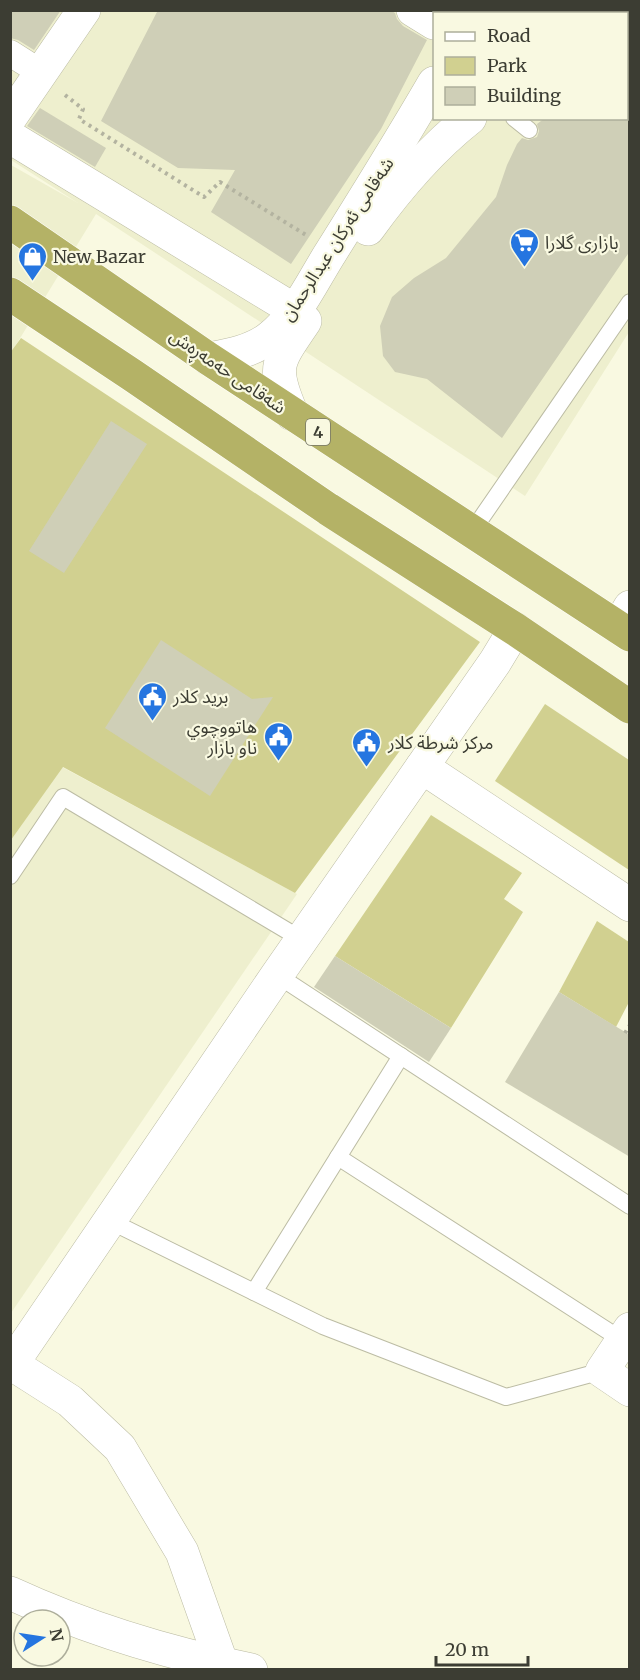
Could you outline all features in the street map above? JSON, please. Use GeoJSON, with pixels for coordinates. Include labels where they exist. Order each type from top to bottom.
{"type":"FeatureCollection","features":[{"type":"Feature","properties":{"kind":"highway","name":"شەقامی حەمەڕەش"},"geometry":{"type":"LineString","coordinates":[[10,222],[209,360],[471,533],[626,623]]}},
{"type":"Feature","properties":{"kind":"highway"},"geometry":{"type":"LineString","coordinates":[[10,294],[328,509],[515,629],[630,707]]}},
{"type":"Feature","properties":{"kind":"street"},"geometry":{"type":"LineString","coordinates":[[10,118],[84,10]]}},
{"type":"Feature","properties":{"kind":"street"},"geometry":{"type":"LineString","coordinates":[[413,10],[433,22]]}},
{"type":"Feature","properties":{"kind":"street"},"geometry":{"type":"LineString","coordinates":[[10,53],[42,74]]}},
{"type":"Feature","properties":{"kind":"street","name":"شەقامی ئەرکان عبدالرحمان"},"geometry":{"type":"LineString","coordinates":[[292,414],[280,386],[279,361],[385,206],[408,158],[433,89]]}},
{"type":"Feature","properties":{"kind":"street","name":"شەقامی ئەرکان عبدالرحمان"},"geometry":{"type":"LineString","coordinates":[[209,360],[234,355],[269,338],[294,310],[332,251],[408,158],[467,120]]}},
{"type":"Feature","properties":{"kind":"street"},"geometry":{"type":"LineString","coordinates":[[10,137],[294,310]]}},
{"type":"Feature","properties":{"kind":"street"},"geometry":{"type":"LineString","coordinates":[[233,1668],[182,1552],[120,1448],[70,1401],[11,1365],[301,939],[495,662],[515,629]]}},
{"type":"Feature","properties":{"kind":"street"},"geometry":{"type":"LineString","coordinates":[[422,767],[630,905]]}},
{"type":"Feature","properties":{"kind":"street"},"geometry":{"type":"LineString","coordinates":[[626,1335],[602,1371],[630,1390]]}},
{"type":"Feature","properties":{"kind":"street"},"geometry":{"type":"LineString","coordinates":[[10,1593],[79,1622],[145,1644],[233,1668]]}},
{"type":"Feature","properties":{"kind":"lane"},"geometry":{"type":"LineString","coordinates":[[516,120],[529,130]]}},
{"type":"Feature","properties":{"kind":"lane"},"geometry":{"type":"LineString","coordinates":[[471,533],[630,302]]}},
{"type":"Feature","properties":{"kind":"lane"},"geometry":{"type":"LineString","coordinates":[[10,876],[63,797],[301,939]]}},
{"type":"Feature","properties":{"kind":"lane"},"geometry":{"type":"LineString","coordinates":[[277,975],[630,1206]]}},
{"type":"Feature","properties":{"kind":"lane"},"geometry":{"type":"LineString","coordinates":[[254,1292],[400,1056]]}},
{"type":"Feature","properties":{"kind":"lane"},"geometry":{"type":"LineString","coordinates":[[338,1157],[626,1335]]}},
{"type":"Feature","properties":{"kind":"lane"},"geometry":{"type":"LineString","coordinates":[[110,1221],[323,1326],[506,1397],[602,1371]]}},
{"type":"Feature","properties":{"kind":"path"},"geometry":{"type":"LineString","coordinates":[[42,74],[54,87],[83,109],[79,119],[204,197],[220,182],[332,251]]}},
{"type":"Feature","properties":{"kind":"path"},"geometry":{"type":"LineString","coordinates":[[626,1033],[630,1025]]}},
{"type":"Feature","properties":{"kind":"shaded area"},"geometry":{"type":"Polygon","coordinates":[[[11,11],[629,11],[629,332],[525,496],[96,214],[11,353],[11,165],[78,203],[11,160],[11,11]]]}},
{"type":"Feature","properties":{"kind":"shaded area"},"geometry":{"type":"Polygon","coordinates":[[[62,767],[297,894],[11,1313],[11,840],[62,767]]]}},
{"type":"Feature","properties":{"kind":"green space"},"geometry":{"type":"Polygon","coordinates":[[[521,10],[629,11],[629,36],[628,38],[628,12],[520,12],[521,10]]]}},
{"type":"Feature","properties":{"kind":"green space"},"geometry":{"type":"Polygon","coordinates":[[[21,338],[480,642],[295,893],[63,767],[11,840],[10,353],[21,338]]]}},
{"type":"Feature","properties":{"kind":"green space"},"geometry":{"type":"Polygon","coordinates":[[[545,704],[629,760],[629,870],[495,781],[545,704]]]}},
{"type":"Feature","properties":{"kind":"green space"},"geometry":{"type":"Polygon","coordinates":[[[431,815],[522,873],[504,899],[523,912],[451,1028],[335,956],[431,815]]]}},
{"type":"Feature","properties":{"kind":"green space"},"geometry":{"type":"Polygon","coordinates":[[[597,921],[629,942],[629,1002],[616,1027],[559,992],[597,921]]]}},
{"type":"Feature","properties":{"kind":"building"},"geometry":{"type":"Polygon","coordinates":[[[10,10],[61,10],[34,50],[10,38],[10,10]]]}},
{"type":"Feature","properties":{"kind":"building"},"geometry":{"type":"Polygon","coordinates":[[[158,10],[390,10],[395,13],[403,26],[427,40],[381,129],[291,264],[211,212],[235,170],[178,168],[101,121],[158,10]]]}},
{"type":"Feature","properties":{"kind":"building"},"geometry":{"type":"Polygon","coordinates":[[[40,108],[106,148],[95,167],[27,126],[40,108]]]}},
{"type":"Feature","properties":{"kind":"building","name":"بازاری گلارا"},"geometry":{"type":"Polygon","coordinates":[[[630,118],[630,251],[502,438],[427,379],[395,372],[383,356],[380,326],[392,297],[414,278],[446,258],[496,197],[517,144],[522,138],[528,140],[537,137],[539,131],[537,124],[542,120],[628,120],[630,118]]]}},
{"type":"Feature","properties":{"kind":"building"},"geometry":{"type":"Polygon","coordinates":[[[111,421],[147,444],[64,573],[29,551],[111,421]]]}},
{"type":"Feature","properties":{"kind":"building"},"geometry":{"type":"Polygon","coordinates":[[[161,640],[252,699],[273,697],[210,796],[105,728],[161,640]]]}},
{"type":"Feature","properties":{"kind":"building"},"geometry":{"type":"Polygon","coordinates":[[[335,956],[451,1028],[429,1062],[314,987],[335,956]]]}},
{"type":"Feature","properties":{"kind":"building"},"geometry":{"type":"Polygon","coordinates":[[[559,992],[630,1035],[630,1157],[505,1082],[559,992]]]}},
{"type":"Feature","properties":{"kind":"place","name":"بازاری گلارا"},"geometry":{"type":"Point","coordinates":[524,268]}},
{"type":"Feature","properties":{"kind":"place","name":"New Bazar"},"geometry":{"type":"Point","coordinates":[32,282]}},
{"type":"Feature","properties":{"kind":"place","name":"بريد كلار"},"geometry":{"type":"Point","coordinates":[152,722]}},
{"type":"Feature","properties":{"kind":"place","name":"هاتووچوي ناو بازار"},"geometry":{"type":"Point","coordinates":[278,762]}},
{"type":"Feature","properties":{"kind":"place","name":"مركز شرطة كلار"},"geometry":{"type":"Point","coordinates":[367,768]}}]}
